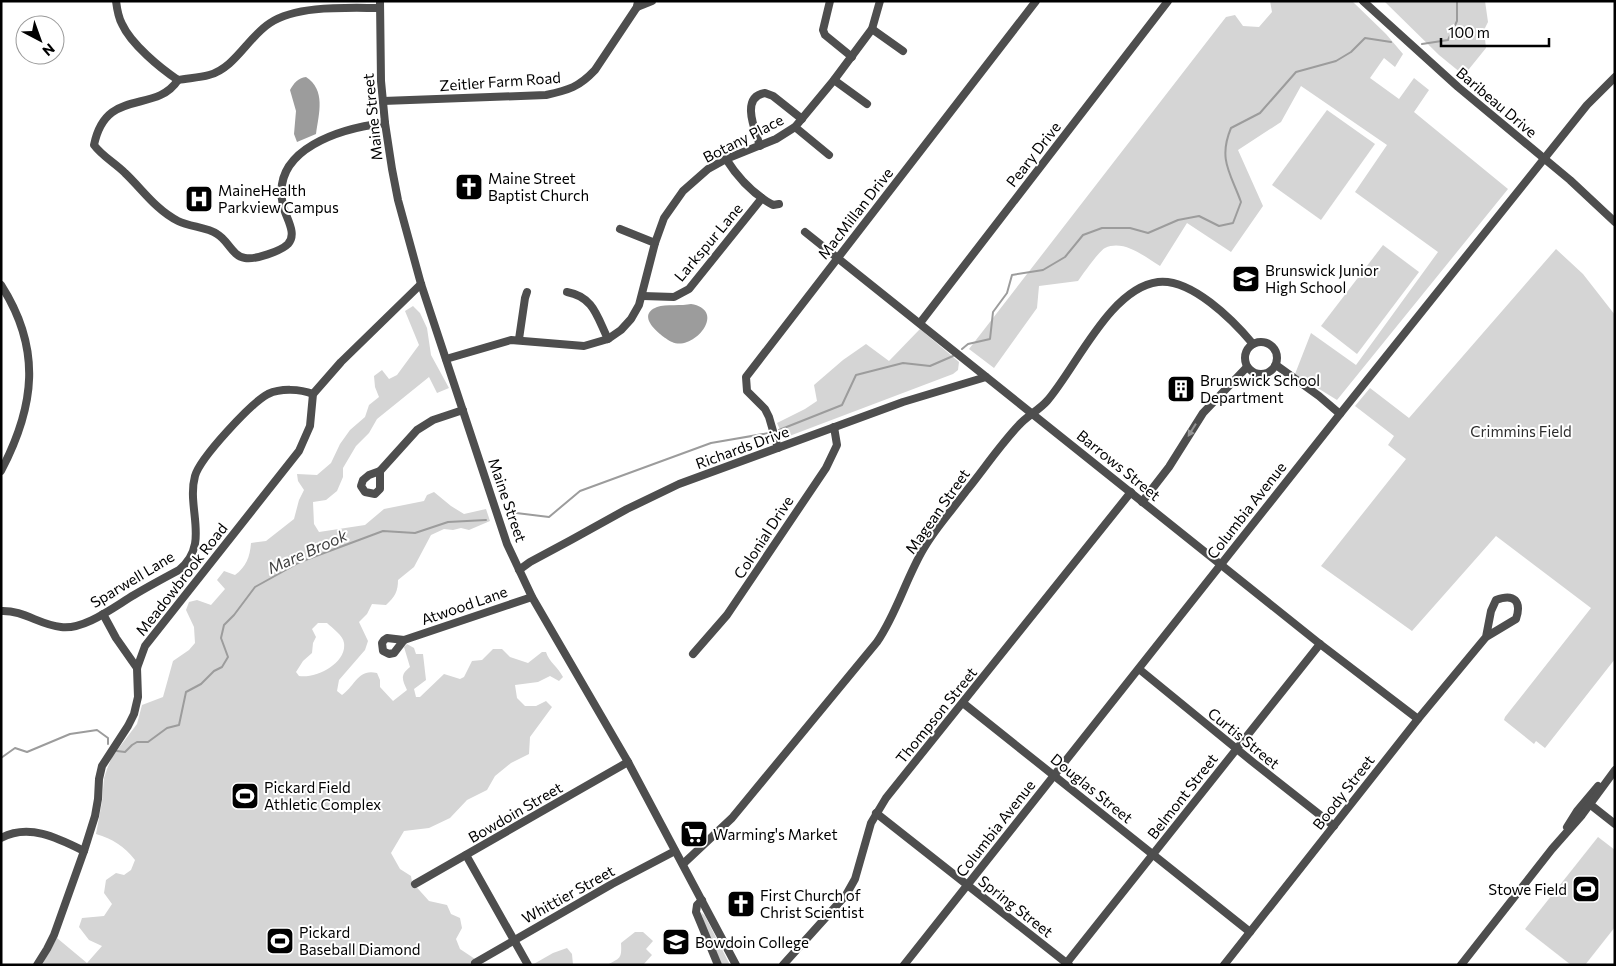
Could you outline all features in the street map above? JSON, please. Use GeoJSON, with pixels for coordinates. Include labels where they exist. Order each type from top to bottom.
{"type":"FeatureCollection","features":[{"type":"Feature","properties":{"kind":"street"},"geometry":{"type":"LineString","coordinates":[[116,1],[119,17],[127,33],[164,70],[178,80],[209,75],[222,69],[260,30],[286,14],[380,5]]}},
{"type":"Feature","properties":{"kind":"street","name":"Zeitler Farm Road"},"geometry":{"type":"LineString","coordinates":[[383,101],[546,95],[571,89],[587,79],[595,70],[638,4],[652,1]]}},
{"type":"Feature","properties":{"kind":"street"},"geometry":{"type":"LineString","coordinates":[[830,1],[823,30],[825,35],[852,57]]}},
{"type":"Feature","properties":{"kind":"street","name":"Botany Place"},"geometry":{"type":"LineString","coordinates":[[446,359],[502,341],[519,339],[584,346],[608,339],[626,325],[636,312],[643,296],[655,243],[664,218],[682,191],[708,169],[726,159],[776,139],[795,127],[834,80],[872,29],[880,1]]}},
{"type":"Feature","properties":{"kind":"street","name":"MacMillan Drive"},"geometry":{"type":"LineString","coordinates":[[778,448],[765,409],[747,391],[746,377],[1036,1]]}},
{"type":"Feature","properties":{"kind":"street","name":"Peary Drive"},"geometry":{"type":"LineString","coordinates":[[920,323],[1168,1]]}},
{"type":"Feature","properties":{"kind":"street","name":"Baribeau Drive"},"geometry":{"type":"LineString","coordinates":[[1363,1],[1451,82],[1578,187],[1615,222]]}},
{"type":"Feature","properties":{"kind":"street","name":"Maine Street"},"geometry":{"type":"LineString","coordinates":[[380,5],[385,123],[398,200],[421,284],[507,544],[532,597],[628,762],[736,965]]}},
{"type":"Feature","properties":{"kind":"street"},"geometry":{"type":"LineString","coordinates":[[872,29],[903,51]]}},
{"type":"Feature","properties":{"kind":"street","name":"Columbia Avenue"},"geometry":{"type":"LineString","coordinates":[[904,965],[1587,105],[1615,77]]}},
{"type":"Feature","properties":{"kind":"street"},"geometry":{"type":"LineString","coordinates":[[178,80],[173,88],[163,95],[126,104],[114,110],[101,125],[94,145],[100,153],[120,169],[150,200],[170,216],[193,227],[215,232],[239,256],[247,259],[273,252],[285,247],[290,242],[292,234],[282,204],[282,189],[285,176],[299,155],[308,147],[331,136],[356,128],[385,123]]}},
{"type":"Feature","properties":{"kind":"street"},"geometry":{"type":"LineString","coordinates":[[834,80],[867,104]]}},
{"type":"Feature","properties":{"kind":"street"},"geometry":{"type":"LineString","coordinates":[[760,146],[751,112],[751,102],[755,96],[765,92],[802,119]]}},
{"type":"Feature","properties":{"kind":"street"},"geometry":{"type":"LineString","coordinates":[[795,127],[829,155]]}},
{"type":"Feature","properties":{"kind":"street"},"geometry":{"type":"LineString","coordinates":[[726,159],[738,175],[762,198],[773,205],[779,204]]}},
{"type":"Feature","properties":{"kind":"street","name":"Larkspur Lane"},"geometry":{"type":"LineString","coordinates":[[643,296],[674,297],[689,290],[762,198]]}},
{"type":"Feature","properties":{"kind":"street"},"geometry":{"type":"LineString","coordinates":[[620,229],[655,243]]}},
{"type":"Feature","properties":{"kind":"street","name":"Barrows Street"},"geometry":{"type":"LineString","coordinates":[[805,232],[1320,644],[1418,719]]}},
{"type":"Feature","properties":{"kind":"street","name":"Magean Street"},"geometry":{"type":"LineString","coordinates":[[683,864],[732,818],[877,642],[890,620],[912,571],[928,542],[1013,431],[1049,399],[1095,332],[1134,291],[1152,283],[1172,282],[1187,287],[1227,316],[1253,344]]}},
{"type":"Feature","properties":{"kind":"street"},"geometry":{"type":"LineString","coordinates":[[312,394],[341,362],[421,284]]}},
{"type":"Feature","properties":{"kind":"street"},"geometry":{"type":"LineString","coordinates":[[1,285],[14,307],[24,336],[29,359],[30,382],[23,423],[1,471]]}},
{"type":"Feature","properties":{"kind":"street"},"geometry":{"type":"LineString","coordinates":[[519,339],[527,292]]}},
{"type":"Feature","properties":{"kind":"street"},"geometry":{"type":"LineString","coordinates":[[567,292],[579,295],[590,303],[608,339]]}},
{"type":"Feature","properties":{"kind":"street"},"geometry":{"type":"LineString","coordinates":[[1264,342],[1272,346],[1276,353],[1276,365],[1271,371],[1262,374],[1252,372],[1247,367],[1245,354],[1253,344],[1264,342]]}},
{"type":"Feature","properties":{"kind":"street"},"geometry":{"type":"LineString","coordinates":[[1276,365],[1340,414]]}},
{"type":"Feature","properties":{"kind":"street"},"geometry":{"type":"LineString","coordinates":[[1142,502],[1170,467],[1203,413],[1247,367]]}},
{"type":"Feature","properties":{"kind":"street","name":"Richards Drive"},"geometry":{"type":"LineString","coordinates":[[519,570],[530,562],[661,492],[938,390],[986,377]]}},
{"type":"Feature","properties":{"kind":"street","name":"Sparwell Lane"},"geometry":{"type":"LineString","coordinates":[[1,611],[17,612],[61,627],[76,626],[103,614],[178,570],[188,560],[194,548],[196,534],[193,488],[195,475],[208,454],[256,403],[271,393],[297,390],[312,394]]}},
{"type":"Feature","properties":{"kind":"street","name":"Meadowbrook Road"},"geometry":{"type":"LineString","coordinates":[[37,965],[54,935],[84,852],[95,816],[102,766],[134,714],[138,696],[137,668],[145,646],[299,450],[310,426],[312,394]]}},
{"type":"Feature","properties":{"kind":"street"},"geometry":{"type":"LineString","coordinates":[[380,471],[416,430],[433,420],[463,410]]}},
{"type":"Feature","properties":{"kind":"street","name":"Colonial Drive"},"geometry":{"type":"LineString","coordinates":[[693,654],[727,615],[826,468],[837,445],[834,427]]}},
{"type":"Feature","properties":{"kind":"street","name":"Thompson Street"},"geometry":{"type":"LineString","coordinates":[[783,965],[838,905],[853,885],[868,832],[886,798],[1131,492]]}},
{"type":"Feature","properties":{"kind":"street","name":"Boody Street"},"geometry":{"type":"LineString","coordinates":[[1224,965],[1418,719],[1486,637],[1516,619],[1519,610],[1514,598],[1505,596],[1496,600],[1491,611],[1486,637]]}},
{"type":"Feature","properties":{"kind":"street","name":"Atwood Lane"},"geometry":{"type":"LineString","coordinates":[[404,640],[532,597]]}},
{"type":"Feature","properties":{"kind":"street"},"geometry":{"type":"LineString","coordinates":[[103,614],[116,638],[137,668]]}},
{"type":"Feature","properties":{"kind":"street","name":"Belmont Street"},"geometry":{"type":"LineString","coordinates":[[1067,964],[1320,644]]}},
{"type":"Feature","properties":{"kind":"street","name":"Curtis Street"},"geometry":{"type":"LineString","coordinates":[[1139,669],[1334,826]]}},
{"type":"Feature","properties":{"kind":"street","name":"Douglas Street"},"geometry":{"type":"LineString","coordinates":[[963,703],[1250,932]]}},
{"type":"Feature","properties":{"kind":"street","name":"Bowdoin Street"},"geometry":{"type":"LineString","coordinates":[[415,884],[628,762]]}},
{"type":"Feature","properties":{"kind":"street"},"geometry":{"type":"LineString","coordinates":[[1461,965],[1615,769]]}},
{"type":"Feature","properties":{"kind":"street"},"geometry":{"type":"LineString","coordinates":[[1588,802],[1615,824]]}},
{"type":"Feature","properties":{"kind":"street","name":"Spring Street"},"geometry":{"type":"LineString","coordinates":[[876,814],[1067,964]]}},
{"type":"Feature","properties":{"kind":"street"},"geometry":{"type":"LineString","coordinates":[[1,838],[20,832],[35,832],[64,841],[84,852]]}},
{"type":"Feature","properties":{"kind":"street","name":"Whittier Street"},"geometry":{"type":"LineString","coordinates":[[475,962],[675,850]]}},
{"type":"Feature","properties":{"kind":"street"},"geometry":{"type":"LineString","coordinates":[[466,856],[528,965]]}},
{"type":"Feature","properties":{"kind":"street"},"geometry":{"type":"LineString","coordinates":[[702,900],[697,905],[696,912],[718,965]]}},
{"type":"Feature","properties":{"kind":"green space"},"geometry":{"type":"Polygon","coordinates":[[[1270,1],[1352,1],[1386,34],[1403,54],[1395,67],[1384,58],[1370,78],[1399,99],[1414,78],[1429,90],[1414,112],[1508,189],[1337,400],[1295,374],[1311,333],[1356,365],[1438,252],[1355,192],[1387,145],[1301,86],[1281,122],[1238,150],[1263,206],[1231,252],[1187,223],[1160,266],[1127,247],[1112,246],[1105,248],[1078,281],[1039,286],[1037,308],[994,368],[969,349],[1226,17],[1235,15],[1243,26],[1259,27],[1272,12],[1270,1]]]}},
{"type":"Feature","properties":{"kind":"green space"},"geometry":{"type":"Polygon","coordinates":[[[1384,1],[1485,1],[1488,22],[1484,30],[1486,48],[1465,74],[1461,73],[1439,55],[1384,1]]]}},
{"type":"Feature","properties":{"kind":"green space"},"geometry":{"type":"Polygon","coordinates":[[[1327,110],[1375,144],[1321,220],[1272,185],[1327,110]]]}},
{"type":"Feature","properties":{"kind":"green space"},"geometry":{"type":"Polygon","coordinates":[[[1383,245],[1419,272],[1357,354],[1321,326],[1383,245]]]}},
{"type":"Feature","properties":{"kind":"green space","name":"Crimmins Field"},"geometry":{"type":"Polygon","coordinates":[[[1556,249],[1583,274],[1615,315],[1615,659],[1545,748],[1536,741],[1534,744],[1504,720],[1591,608],[1496,536],[1412,631],[1321,566],[1406,459],[1388,445],[1394,436],[1355,406],[1370,388],[1409,418],[1556,249]]]}},
{"type":"Feature","properties":{"kind":"green space"},"geometry":{"type":"Polygon","coordinates":[[[413,306],[420,313],[427,328],[431,355],[449,388],[437,393],[429,377],[377,419],[369,433],[356,446],[343,468],[343,477],[337,491],[326,500],[313,502],[314,524],[319,532],[365,525],[384,509],[424,501],[427,495],[434,492],[464,514],[486,509],[490,521],[469,530],[461,528],[453,530],[444,529],[431,535],[414,567],[398,580],[397,591],[392,599],[386,605],[372,604],[367,614],[359,622],[368,641],[365,650],[339,680],[337,691],[342,695],[361,675],[371,672],[377,673],[380,687],[393,701],[407,690],[403,675],[410,667],[404,647],[407,644],[414,648],[416,654],[423,654],[426,680],[414,689],[416,697],[420,697],[444,674],[460,679],[464,677],[472,661],[482,660],[493,649],[502,649],[510,657],[528,663],[542,652],[546,652],[563,677],[559,681],[550,676],[538,682],[515,685],[517,698],[525,706],[536,706],[546,701],[552,707],[530,737],[529,754],[511,763],[495,776],[487,790],[467,800],[450,818],[429,828],[404,831],[391,853],[400,869],[411,876],[412,882],[429,901],[447,905],[451,914],[460,918],[462,928],[456,939],[460,949],[484,965],[42,965],[57,938],[87,963],[102,946],[89,940],[79,927],[82,918],[104,916],[112,904],[104,893],[106,880],[116,873],[124,875],[131,870],[135,860],[118,844],[96,834],[104,778],[112,757],[137,724],[142,705],[163,697],[173,661],[189,650],[195,643],[194,627],[186,610],[189,602],[197,600],[211,605],[225,589],[217,580],[224,571],[235,575],[242,569],[250,553],[251,543],[266,541],[294,519],[304,490],[298,481],[297,474],[317,475],[331,463],[340,444],[350,430],[365,417],[369,405],[379,397],[375,387],[374,376],[382,370],[389,379],[397,375],[419,345],[405,311],[413,306]],[[318,623],[312,629],[316,637],[312,653],[303,661],[296,672],[299,676],[314,675],[322,672],[336,663],[341,657],[344,650],[343,640],[327,623],[318,623]]]}},
{"type":"Feature","properties":{"kind":"green space"},"geometry":{"type":"Polygon","coordinates":[[[920,329],[959,362],[958,370],[953,374],[784,438],[777,423],[817,401],[814,385],[843,360],[866,344],[889,361],[920,329]]]}},
{"type":"Feature","properties":{"kind":"green space","name":"Stowe Field"},"geometry":{"type":"Polygon","coordinates":[[[1598,837],[1615,850],[1615,927],[1585,965],[1571,965],[1525,929],[1598,837]]]}},
{"type":"Feature","properties":{"kind":"green space"},"geometry":{"type":"Polygon","coordinates":[[[701,912],[705,916],[730,965],[722,965],[701,912]]]}},
{"type":"Feature","properties":{"kind":"green space"},"geometry":{"type":"Polygon","coordinates":[[[635,932],[643,932],[653,941],[646,949],[652,955],[643,965],[607,965],[619,957],[621,943],[635,932]]]}},
{"type":"Feature","properties":{"kind":"green space"},"geometry":{"type":"Polygon","coordinates":[[[567,948],[572,954],[573,965],[532,965],[553,953],[567,948]]]}},
{"type":"Feature","properties":{"kind":"shaded area"},"geometry":{"type":"Polygon","coordinates":[[[306,77],[312,82],[319,95],[319,118],[316,134],[297,142],[294,134],[296,111],[290,90],[296,81],[306,77]]]}},
{"type":"Feature","properties":{"kind":"shaded area"},"geometry":{"type":"Polygon","coordinates":[[[691,304],[702,308],[707,314],[707,321],[704,329],[689,341],[681,343],[672,342],[662,336],[649,321],[648,316],[657,307],[691,304]]]}},
{"type":"Feature","properties":{"kind":"waterway","name":"Mare Brook"},"geometry":{"type":"LineString","coordinates":[[1422,44],[1448,40],[1457,21],[1457,1]]}},
{"type":"Feature","properties":{"kind":"waterway","name":"Mare Brook"},"geometry":{"type":"LineString","coordinates":[[962,349],[968,344],[990,339],[993,312],[1007,293],[1012,275],[1043,270],[1065,257],[1083,235],[1102,228],[1130,228],[1148,233],[1178,220],[1199,216],[1219,226],[1233,223],[1241,202],[1227,165],[1226,148],[1231,128],[1260,113],[1296,72],[1336,61],[1351,52],[1365,38],[1391,42]]}},
{"type":"Feature","properties":{"kind":"waterway","name":"Mare Brook"},"geometry":{"type":"LineString","coordinates":[[779,430],[842,405],[856,375],[903,363],[930,366],[953,356]]}},
{"type":"Feature","properties":{"kind":"waterway","name":"Mare Brook"},"geometry":{"type":"LineString","coordinates":[[508,512],[549,517],[580,491],[711,443],[769,433]]}},
{"type":"Feature","properties":{"kind":"waterway","name":"Mare Brook"},"geometry":{"type":"LineString","coordinates":[[117,751],[125,752],[137,742],[148,742],[167,728],[179,725],[186,692],[201,684],[214,671],[222,667],[228,657],[221,638],[224,625],[255,587],[300,562],[383,531],[415,533],[448,522],[486,520]]}},
{"type":"Feature","properties":{"kind":"waterway","name":"Mare Brook"},"geometry":{"type":"LineString","coordinates":[[1,758],[15,748],[27,752],[70,734],[97,730],[108,738],[108,744]]}},
{"type":"Feature","properties":{"kind":"place","name":"Maine Street Baptist Church"},"geometry":{"type":"Point","coordinates":[469,187]}},
{"type":"Feature","properties":{"kind":"place","name":"MaineHealth Parkview Campus"},"geometry":{"type":"Point","coordinates":[199,199]}},
{"type":"Feature","properties":{"kind":"place","name":"Brunswick Junior High School"},"geometry":{"type":"Point","coordinates":[1246,279]}},
{"type":"Feature","properties":{"kind":"place","name":"Brunswick School Department"},"geometry":{"type":"Point","coordinates":[1181,389]}},
{"type":"Feature","properties":{"kind":"place","name":"Pickard Field Athletic Complex"},"geometry":{"type":"Point","coordinates":[245,796]}},
{"type":"Feature","properties":{"kind":"place","name":"Warming's Market"},"geometry":{"type":"Point","coordinates":[694,834]}},
{"type":"Feature","properties":{"kind":"place","name":"Stowe Field"},"geometry":{"type":"Point","coordinates":[1586,889]}},
{"type":"Feature","properties":{"kind":"place","name":"First Church of Christ Scientist"},"geometry":{"type":"Point","coordinates":[741,904]}},
{"type":"Feature","properties":{"kind":"place","name":"Pickard Baseball Diamond"},"geometry":{"type":"Point","coordinates":[280,941]}},
{"type":"Feature","properties":{"kind":"place","name":"Bowdoin College"},"geometry":{"type":"Point","coordinates":[676,942]}}]}
